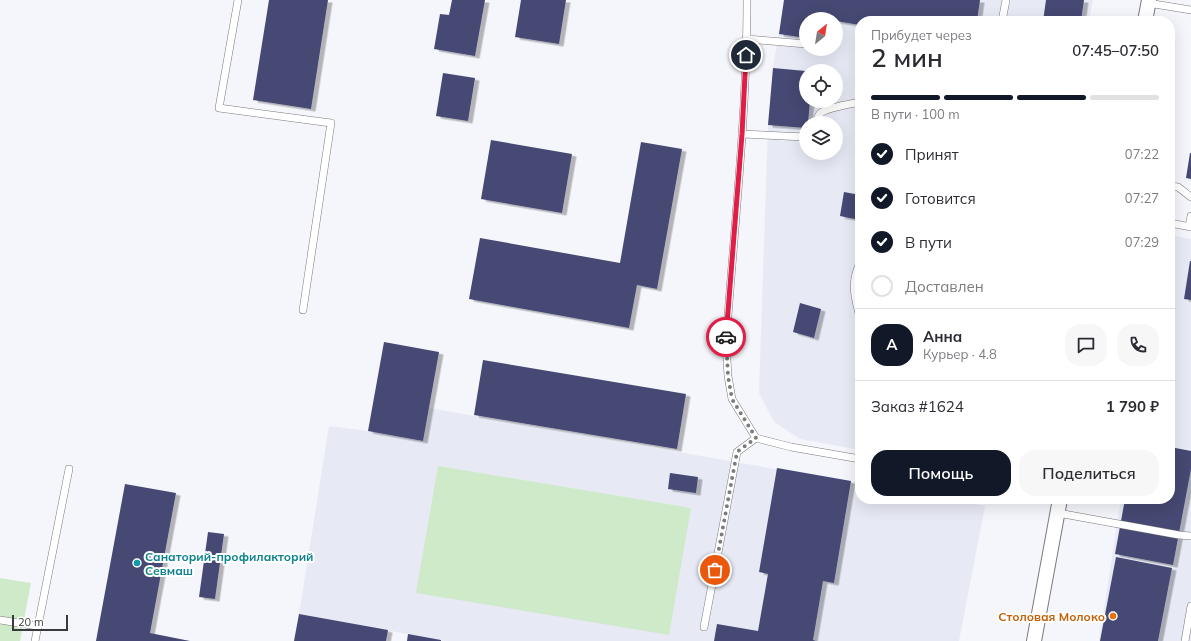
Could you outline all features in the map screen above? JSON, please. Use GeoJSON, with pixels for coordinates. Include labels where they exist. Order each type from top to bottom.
{"type":"FeatureCollection","features":[{"type":"Feature","properties":{"kind":"street"},"geometry":{"type":"LineString","coordinates":[[1146,16],[1149,2]]}},
{"type":"Feature","properties":{"kind":"street"},"geometry":{"type":"LineString","coordinates":[[1034,641],[1059,506]]}},
{"type":"Feature","properties":{"kind":"lane"},"geometry":{"type":"LineString","coordinates":[[238,0],[219,108],[331,123],[303,310]]}},
{"type":"Feature","properties":{"kind":"lane"},"geometry":{"type":"LineString","coordinates":[[746,0],[747,39],[742,134],[726,342],[728,376],[732,399],[756,438],[791,447],[855,458]]}},
{"type":"Feature","properties":{"kind":"lane"},"geometry":{"type":"LineString","coordinates":[[1003,16],[1006,0]]}},
{"type":"Feature","properties":{"kind":"lane"},"geometry":{"type":"LineString","coordinates":[[1149,2],[1191,10]]}},
{"type":"Feature","properties":{"kind":"lane"},"geometry":{"type":"LineString","coordinates":[[747,39],[799,43]]}},
{"type":"Feature","properties":{"kind":"lane"},"geometry":{"type":"LineString","coordinates":[[818,116],[822,112],[855,103]]}},
{"type":"Feature","properties":{"kind":"lane"},"geometry":{"type":"LineString","coordinates":[[742,134],[799,137]]}},
{"type":"Feature","properties":{"kind":"lane"},"geometry":{"type":"LineString","coordinates":[[1175,187],[1178,187],[1191,197]]}},
{"type":"Feature","properties":{"kind":"lane"},"geometry":{"type":"LineString","coordinates":[[1175,224],[1190,227],[1191,216]]}},
{"type":"Feature","properties":{"kind":"lane"},"geometry":{"type":"LineString","coordinates":[[855,273],[855,296]]}},
{"type":"Feature","properties":{"kind":"lane"},"geometry":{"type":"LineString","coordinates":[[704,628],[737,452],[756,438]]}},
{"type":"Feature","properties":{"kind":"lane"},"geometry":{"type":"LineString","coordinates":[[35,641],[68,469]]}},
{"type":"Feature","properties":{"kind":"lane"},"geometry":{"type":"LineString","coordinates":[[1059,506],[1179,536],[1191,536]]}},
{"type":"Feature","properties":{"kind":"lane"},"geometry":{"type":"LineString","coordinates":[[1185,641],[1191,606]]}},
{"type":"Feature","properties":{"kind":"lane"},"geometry":{"type":"LineString","coordinates":[[0,620],[37,626]]}},
{"type":"Feature","properties":{"kind":"shaded area"},"geometry":{"type":"Polygon","coordinates":[[[784,0],[1093,0],[1090,16],[855,16],[855,449],[800,439],[774,422],[759,393],[768,125],[773,68],[784,0]]]}},
{"type":"Feature","properties":{"kind":"shaded area"},"geometry":{"type":"Polygon","coordinates":[[[1175,236],[1191,239],[1191,641],[1099,641],[1120,504],[1175,504],[1175,236]]]}},
{"type":"Feature","properties":{"kind":"shaded area"},"geometry":{"type":"Polygon","coordinates":[[[429,408],[855,483],[855,504],[974,504],[985,506],[959,641],[445,641],[299,614],[329,426],[423,440],[429,408]]]}},
{"type":"Feature","properties":{"kind":"green space"},"geometry":{"type":"Polygon","coordinates":[[[438,466],[691,508],[669,635],[416,593],[438,466]]]}},
{"type":"Feature","properties":{"kind":"green space"},"geometry":{"type":"Polygon","coordinates":[[[0,578],[31,583],[20,641],[0,641],[0,578]]]}},
{"type":"Feature","properties":{"kind":"building"},"geometry":{"type":"Polygon","coordinates":[[[269,0],[328,0],[311,109],[253,100],[269,0]]]}},
{"type":"Feature","properties":{"kind":"building"},"geometry":{"type":"Polygon","coordinates":[[[452,0],[485,0],[475,56],[434,49],[440,14],[449,15],[452,0]]]}},
{"type":"Feature","properties":{"kind":"building"},"geometry":{"type":"Polygon","coordinates":[[[521,0],[566,0],[559,44],[515,37],[521,0]]]}},
{"type":"Feature","properties":{"kind":"building"},"geometry":{"type":"Polygon","coordinates":[[[784,0],[980,0],[978,16],[855,16],[855,24],[843,22],[843,12],[799,12],[799,37],[779,34],[784,0]]]}},
{"type":"Feature","properties":{"kind":"building"},"geometry":{"type":"Polygon","coordinates":[[[1046,0],[1084,0],[1082,16],[1044,16],[1046,0]]]}},
{"type":"Feature","properties":{"kind":"building"},"geometry":{"type":"Polygon","coordinates":[[[773,68],[799,70],[799,108],[809,108],[809,116],[799,116],[799,127],[768,125],[773,68]]]}},
{"type":"Feature","properties":{"kind":"building"},"geometry":{"type":"Polygon","coordinates":[[[443,73],[475,78],[468,121],[436,116],[443,73]]]}},
{"type":"Feature","properties":{"kind":"building"},"geometry":{"type":"Polygon","coordinates":[[[491,140],[572,154],[562,213],[481,199],[491,140]]]}},
{"type":"Feature","properties":{"kind":"building"},"geometry":{"type":"Polygon","coordinates":[[[641,142],[682,149],[657,289],[637,285],[629,328],[469,299],[480,238],[620,263],[641,142]]]}},
{"type":"Feature","properties":{"kind":"building"},"geometry":{"type":"Polygon","coordinates":[[[1191,153],[1191,179],[1186,178],[1191,153]]]}},
{"type":"Feature","properties":{"kind":"building"},"geometry":{"type":"Polygon","coordinates":[[[844,192],[855,194],[855,219],[840,216],[844,192]]]}},
{"type":"Feature","properties":{"kind":"building"},"geometry":{"type":"Polygon","coordinates":[[[1191,261],[1191,300],[1184,299],[1191,261]]]}},
{"type":"Feature","properties":{"kind":"building"},"geometry":{"type":"Polygon","coordinates":[[[800,303],[821,309],[814,338],[793,332],[800,303]]]}},
{"type":"Feature","properties":{"kind":"building"},"geometry":{"type":"Polygon","coordinates":[[[384,342],[439,352],[423,441],[368,431],[384,342]]]}},
{"type":"Feature","properties":{"kind":"building"},"geometry":{"type":"Polygon","coordinates":[[[483,360],[686,394],[677,449],[474,415],[483,360]]]}},
{"type":"Feature","properties":{"kind":"building"},"geometry":{"type":"Polygon","coordinates":[[[1175,448],[1191,451],[1191,469],[1173,565],[1115,554],[1124,504],[1175,504],[1175,448]]]}},
{"type":"Feature","properties":{"kind":"building"},"geometry":{"type":"Polygon","coordinates":[[[777,468],[851,481],[834,583],[823,581],[813,640],[816,641],[714,641],[717,624],[758,631],[768,574],[759,572],[777,468]]]}},
{"type":"Feature","properties":{"kind":"building"},"geometry":{"type":"Polygon","coordinates":[[[670,473],[698,477],[696,493],[668,489],[670,473]]]}},
{"type":"Feature","properties":{"kind":"building","name":"Санаторий-профилакторий Севмаш"},"geometry":{"type":"Polygon","coordinates":[[[125,484],[176,493],[150,633],[190,641],[96,641],[125,484]]]}},
{"type":"Feature","properties":{"kind":"building"},"geometry":{"type":"Polygon","coordinates":[[[208,532],[224,534],[215,599],[199,597],[208,532]]]}},
{"type":"Feature","properties":{"kind":"building"},"geometry":{"type":"Polygon","coordinates":[[[1116,557],[1172,568],[1158,641],[1100,641],[1116,557]]]}},
{"type":"Feature","properties":{"kind":"building"},"geometry":{"type":"Polygon","coordinates":[[[299,614],[388,630],[386,641],[294,641],[299,614]]]}},
{"type":"Feature","properties":{"kind":"building"},"geometry":{"type":"Polygon","coordinates":[[[408,634],[441,640],[441,641],[407,641],[408,634]]]}},
{"type":"Feature","properties":{"kind":"way so far"},"geometry":{"type":"LineString","coordinates":[[715,570],[737,452],[756,438],[732,399],[728,376],[726,337]]}},
{"type":"Feature","properties":{"kind":"place","name":"Санаторий-профилакторий Севмаш"},"geometry":{"type":"Point","coordinates":[137,563]}},
{"type":"Feature","properties":{"kind":"place","name":"Столовая Молоко"},"geometry":{"type":"Point","coordinates":[1113,616]}},
{"type":"Feature","properties":{"kind":"route"},"geometry":{"type":"LineString","coordinates":[[726,337],[742,134],[746,55]]}}]}
